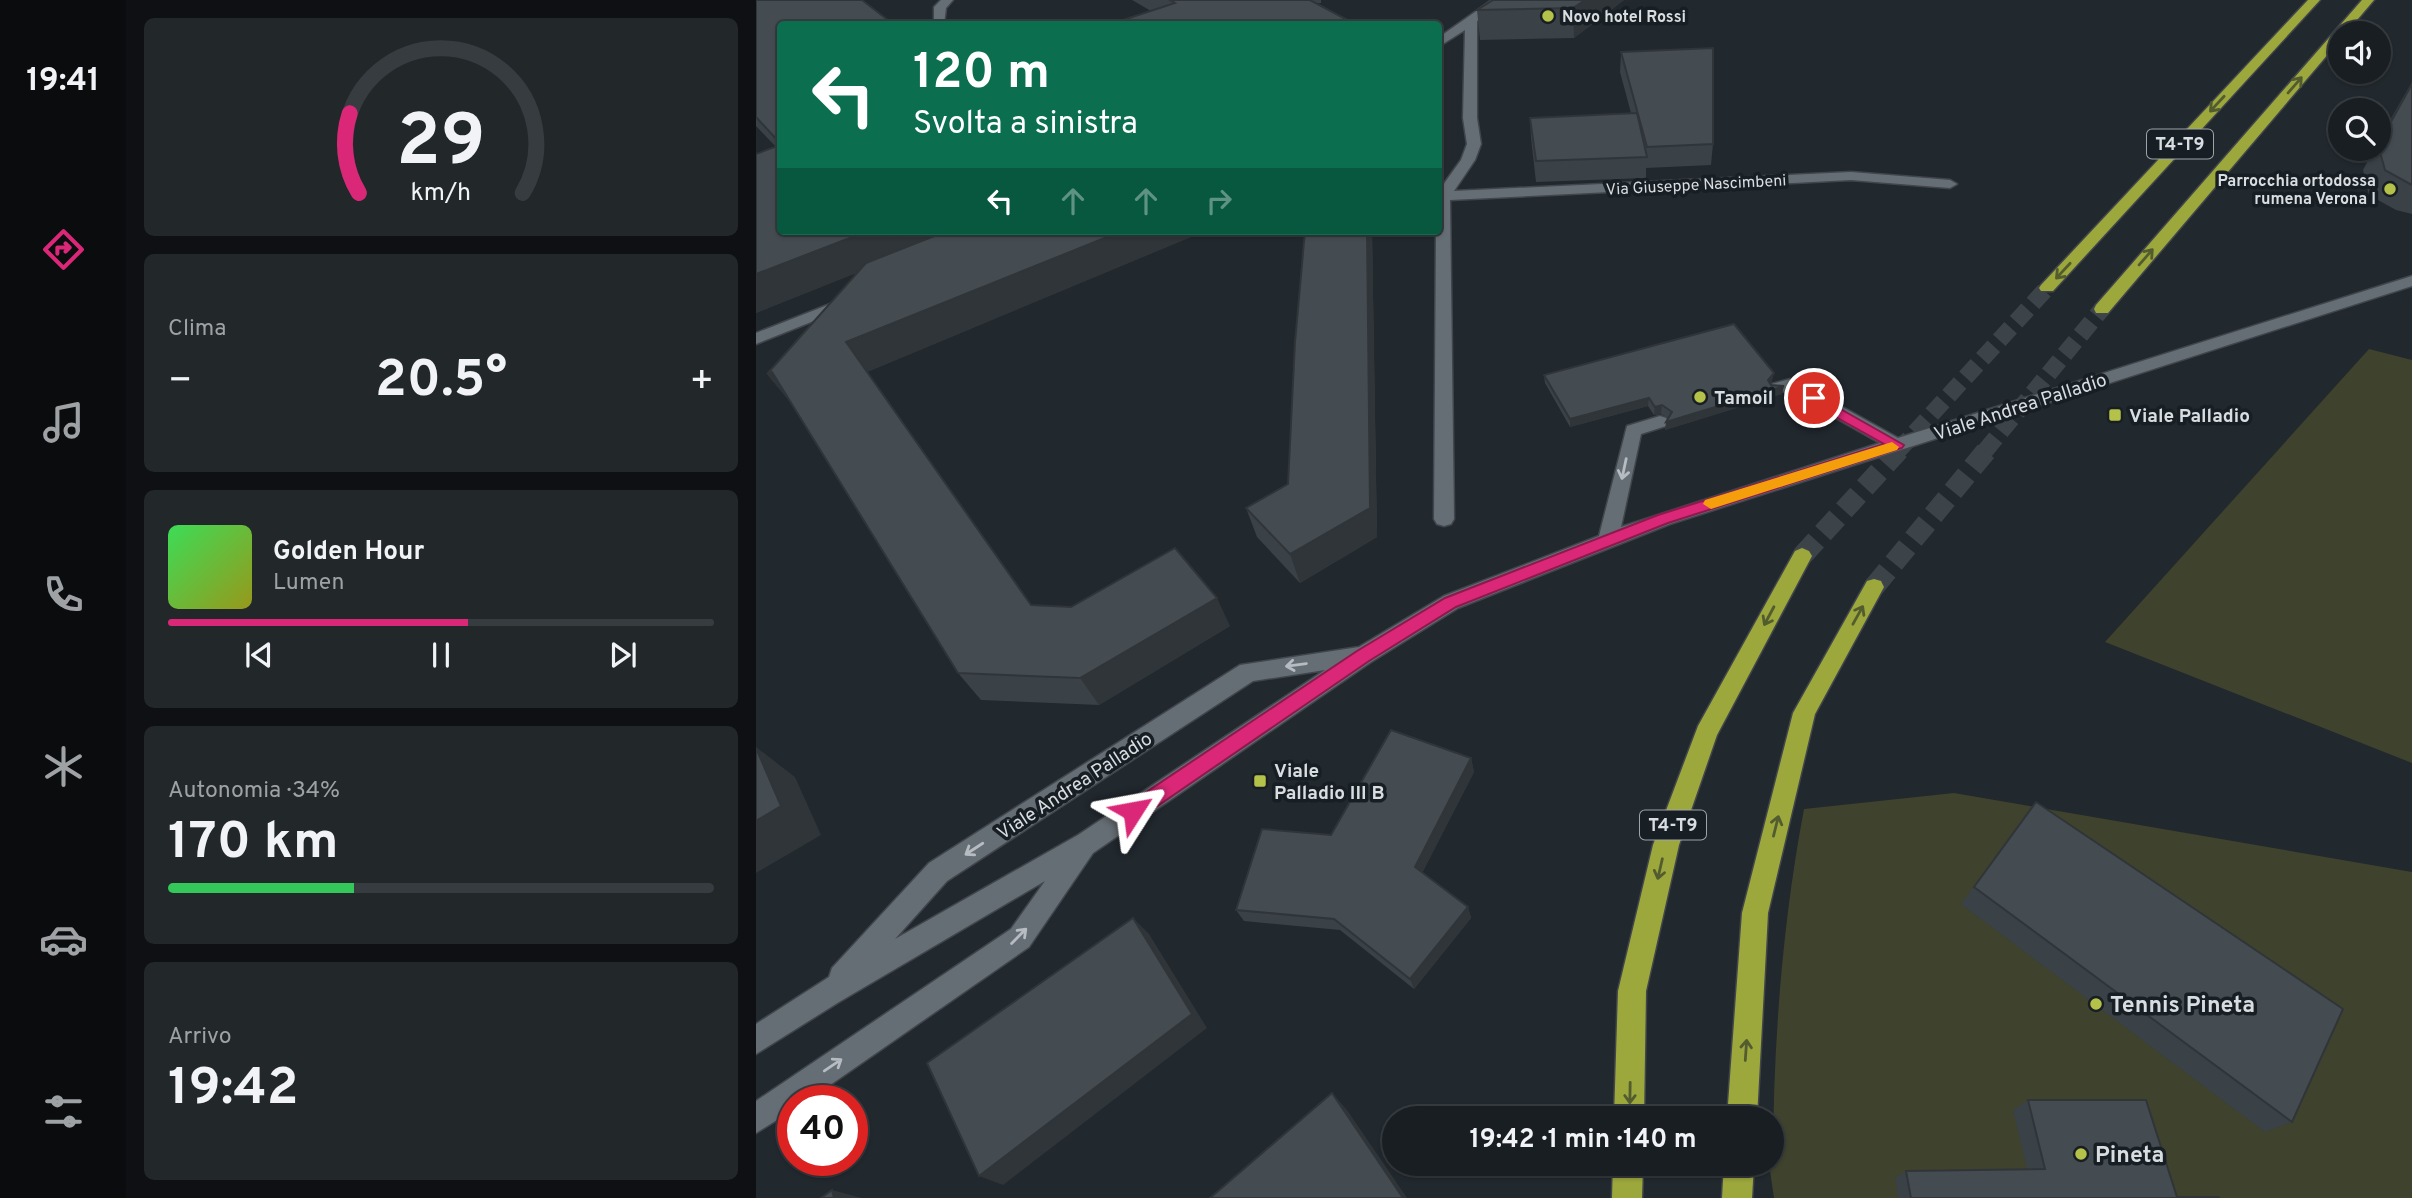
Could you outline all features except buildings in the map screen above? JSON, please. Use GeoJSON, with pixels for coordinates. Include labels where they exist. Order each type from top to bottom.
{"type":"FeatureCollection","features":[{"type":"Feature","properties":{"kind":"highway","name":"T4-T9"},"geometry":{"type":"LineString","coordinates":[[2047,288],[2314,0]]}},
{"type":"Feature","properties":{"kind":"highway","name":"T4-T9"},"geometry":{"type":"LineString","coordinates":[[2102,309],[2368,0]]}},
{"type":"Feature","properties":{"kind":"highway","name":"T4-T9"},"geometry":{"type":"LineString","coordinates":[[1629,1106],[1632,991],[1666,845],[1706,733],[1802,556]]}},
{"type":"Feature","properties":{"kind":"highway"},"geometry":{"type":"LineString","coordinates":[[1743,1106],[1755,913],[1804,713],[1874,586]]}},
{"type":"Feature","properties":{"kind":"highway"},"geometry":{"type":"LineString","coordinates":[[1628,1176],[1628,1198]]}},
{"type":"Feature","properties":{"kind":"highway"},"geometry":{"type":"LineString","coordinates":[[1737,1198],[1738,1176]]}},
{"type":"Feature","properties":{"kind":"street"},"geometry":{"type":"LineString","coordinates":[[939,21],[940,7],[947,0]]}},
{"type":"Feature","properties":{"kind":"street"},"geometry":{"type":"LineString","coordinates":[[1442,41],[1499,0]]}},
{"type":"Feature","properties":{"kind":"street"},"geometry":{"type":"LineString","coordinates":[[1444,520],[1443,196],[1468,160],[1474,144],[1470,118],[1471,20]]}},
{"type":"Feature","properties":{"kind":"street","name":"Via Giuseppe Nascimbeni"},"geometry":{"type":"LineString","coordinates":[[1443,196],[1851,176],[1950,184]]}},
{"type":"Feature","properties":{"kind":"street","name":"Viale Andrea Palladio"},"geometry":{"type":"LineString","coordinates":[[756,1040],[829,992],[1087,843],[1363,656],[1451,602],[1663,519],[2412,281]]}},
{"type":"Feature","properties":{"kind":"street"},"geometry":{"type":"LineString","coordinates":[[756,339],[857,298]]}},
{"type":"Feature","properties":{"kind":"street"},"geometry":{"type":"LineString","coordinates":[[1778,388],[1790,385],[1897,445]]}},
{"type":"Feature","properties":{"kind":"street"},"geometry":{"type":"LineString","coordinates":[[1608,541],[1633,430],[1660,422]]}},
{"type":"Feature","properties":{"kind":"street","name":"Viale Andrea Palladio"},"geometry":{"type":"LineString","coordinates":[[829,992],[938,872],[1248,672],[1363,656]]}},
{"type":"Feature","properties":{"kind":"street","name":"Viale Andrea Palladio"},"geometry":{"type":"LineString","coordinates":[[756,1118],[1020,938],[1087,843]]}},
{"type":"Feature","properties":{"kind":"green space"},"geometry":{"type":"Polygon","coordinates":[[[2369,349],[2412,360],[2412,763],[2105,642],[2369,349]]]}},
{"type":"Feature","properties":{"kind":"green space","name":"Tennis Pineta"},"geometry":{"type":"Polygon","coordinates":[[[1954,793],[2412,872],[2412,1198],[1774,1198],[1771,1176],[1784,1176],[1784,1106],[1774,1106],[1780,986],[1804,809],[1954,793]]]}},
{"type":"Feature","properties":{"kind":"tunnel"},"geometry":{"type":"LineString","coordinates":[[1898,451],[2047,288]]}},
{"type":"Feature","properties":{"kind":"tunnel"},"geometry":{"type":"LineString","coordinates":[[1985,451],[2102,309]]}},
{"type":"Feature","properties":{"kind":"tunnel"},"geometry":{"type":"LineString","coordinates":[[1802,556],[1899,450]]}},
{"type":"Feature","properties":{"kind":"tunnel"},"geometry":{"type":"LineString","coordinates":[[1874,587],[1987,450]]}},
{"type":"Feature","properties":{"kind":"slow traffic"},"geometry":{"type":"LineString","coordinates":[[1711,504],[1892,447]]}},
{"type":"Feature","properties":{"kind":"place","name":"Novo hotel Rossi"},"geometry":{"type":"Point","coordinates":[1548,16]}},
{"type":"Feature","properties":{"kind":"place","name":"Parrocchia ortodossa rumena Verona I"},"geometry":{"type":"Point","coordinates":[2390,189]}},
{"type":"Feature","properties":{"kind":"place","name":"Tamoil"},"geometry":{"type":"Point","coordinates":[1700,397]}},
{"type":"Feature","properties":{"kind":"place","name":"Viale Palladio"},"geometry":{"type":"Point","coordinates":[2115,415]}},
{"type":"Feature","properties":{"kind":"place","name":"Viale Palladio III B"},"geometry":{"type":"Point","coordinates":[1260,781]}},
{"type":"Feature","properties":{"kind":"place","name":"Tennis Pineta"},"geometry":{"type":"Point","coordinates":[2096,1004]}},
{"type":"Feature","properties":{"kind":"place","name":"Pineta"},"geometry":{"type":"Point","coordinates":[2081,1154]}},
{"type":"Feature","properties":{"kind":"route"},"geometry":{"type":"LineString","coordinates":[[1133,811],[1363,656],[1451,602],[1663,519],[1897,445],[1814,398]]}}]}
